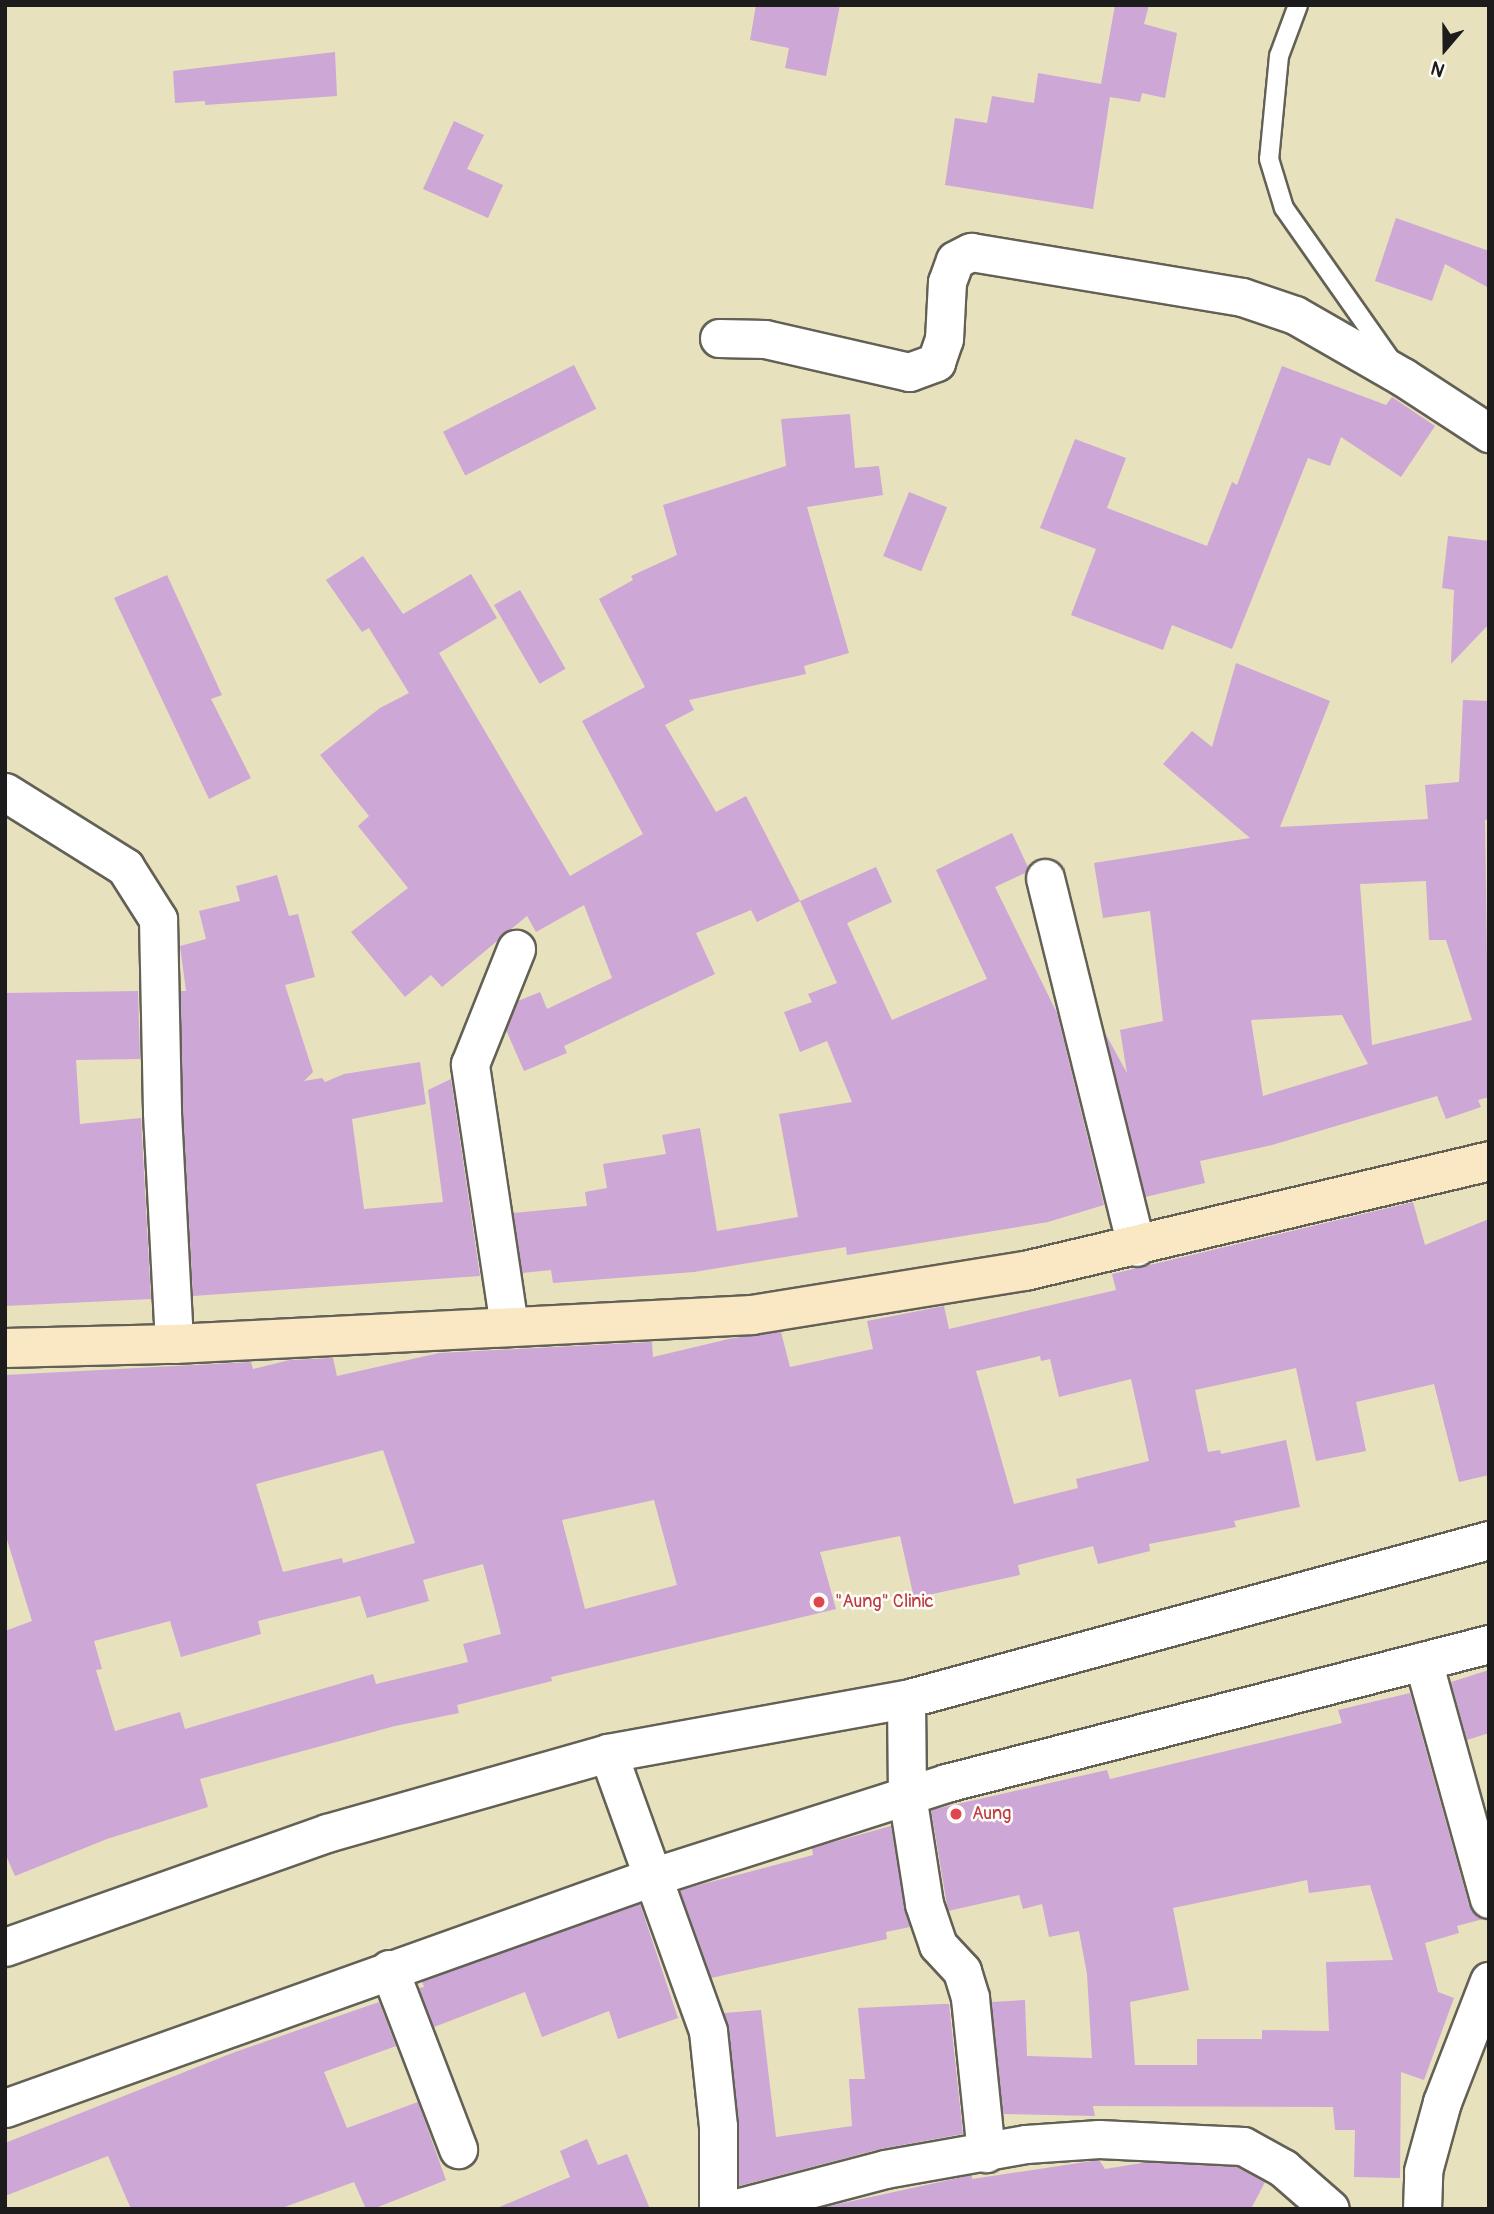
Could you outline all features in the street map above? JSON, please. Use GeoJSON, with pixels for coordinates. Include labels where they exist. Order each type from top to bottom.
{"type":"FeatureCollection","features":[{"type":"Feature","properties":{"kind":"street"},"geometry":{"type":"LineString","coordinates":[[719,338],[765,339],[909,372],[936,362],[944,339],[947,282],[955,260],[971,253],[1242,297],[1295,315],[1403,377],[1489,433]]}},
{"type":"Feature","properties":{"kind":"street"},"geometry":{"type":"LineString","coordinates":[[5,792],[125,867],[158,919],[162,1113],[174,1344]]}},
{"type":"Feature","properties":{"kind":"street"},"geometry":{"type":"LineString","coordinates":[[1045,878],[1136,1247]]}},
{"type":"Feature","properties":{"kind":"street"},"geometry":{"type":"LineString","coordinates":[[509,1326],[470,1064],[516,949]]}},
{"type":"Feature","properties":{"kind":"street"},"geometry":{"type":"LineString","coordinates":[[5,1348],[174,1344],[752,1315],[1025,1271],[1136,1247],[1489,1161]]}},
{"type":"Feature","properties":{"kind":"street"},"geometry":{"type":"LineString","coordinates":[[5,1947],[327,1833],[608,1753],[906,1699],[1489,1540]]}},
{"type":"Feature","properties":{"kind":"street"},"geometry":{"type":"LineString","coordinates":[[5,2108],[652,1877],[908,1795],[1489,1644]]}},
{"type":"Feature","properties":{"kind":"street"},"geometry":{"type":"LineString","coordinates":[[1423,1661],[1489,1899]]}},
{"type":"Feature","properties":{"kind":"street"},"geometry":{"type":"LineString","coordinates":[[906,1699],[908,1795],[924,1904],[938,1945],[962,1970],[970,1998],[986,2152]]}},
{"type":"Feature","properties":{"kind":"street"},"geometry":{"type":"LineString","coordinates":[[608,1753],[708,2031],[718,2126],[718,2209]]}},
{"type":"Feature","properties":{"kind":"street"},"geometry":{"type":"LineString","coordinates":[[389,1969],[458,2149]]}},
{"type":"Feature","properties":{"kind":"street"},"geometry":{"type":"LineString","coordinates":[[1422,2209],[1423,2171],[1442,2102],[1489,1981]]}},
{"type":"Feature","properties":{"kind":"street"},"geometry":{"type":"LineString","coordinates":[[733,2209],[885,2169],[1026,2144],[1099,2139],[1243,2146],[1283,2168],[1330,2209]]}},
{"type":"Feature","properties":{"kind":"lane"},"geometry":{"type":"LineString","coordinates":[[1298,5],[1279,56],[1269,159],[1284,208],[1403,377]]}},
{"type":"Feature","properties":{"kind":"building"},"geometry":{"type":"Polygon","coordinates":[[[756,5],[840,5],[826,76],[785,68],[789,48],[750,40],[756,5]]]}},
{"type":"Feature","properties":{"kind":"building"},"geometry":{"type":"Polygon","coordinates":[[[1115,5],[1149,5],[1144,24],[1177,33],[1165,98],[1142,93],[1140,102],[1110,97],[1093,209],[945,185],[955,118],[987,123],[992,96],[1034,103],[1038,73],[1101,84],[1115,5]]]}},
{"type":"Feature","properties":{"kind":"building"},"geometry":{"type":"Polygon","coordinates":[[[335,52],[337,96],[205,105],[205,101],[175,103],[173,71],[335,52]]]}},
{"type":"Feature","properties":{"kind":"building"},"geometry":{"type":"Polygon","coordinates":[[[454,121],[484,135],[467,169],[503,185],[488,218],[423,189],[454,121]]]}},
{"type":"Feature","properties":{"kind":"building"},"geometry":{"type":"Polygon","coordinates":[[[1396,218],[1489,251],[1489,288],[1445,264],[1432,301],[1375,281],[1396,218]]]}},
{"type":"Feature","properties":{"kind":"building"},"geometry":{"type":"Polygon","coordinates":[[[574,365],[596,409],[465,475],[443,432],[574,365]]]}},
{"type":"Feature","properties":{"kind":"building"},"geometry":{"type":"Polygon","coordinates":[[[1282,366],[1386,405],[1392,397],[1435,426],[1401,477],[1341,437],[1330,466],[1308,458],[1232,649],[1172,625],[1163,650],[1071,615],[1096,549],[1040,528],[1075,439],[1126,458],[1107,508],[1207,546],[1232,482],[1237,485],[1282,366]]]}},
{"type":"Feature","properties":{"kind":"building"},"geometry":{"type":"Polygon","coordinates":[[[850,414],[855,468],[879,466],[883,495],[807,507],[849,653],[804,666],[806,674],[689,700],[694,710],[665,725],[716,812],[746,796],[800,901],[757,922],[751,910],[696,933],[715,974],[564,1046],[567,1053],[524,1071],[506,1030],[518,1001],[540,992],[547,1009],[612,978],[584,905],[536,932],[527,916],[442,987],[431,975],[405,997],[351,932],[408,888],[358,826],[369,816],[320,755],[380,708],[409,693],[369,628],[362,632],[326,580],[363,556],[403,614],[471,574],[497,618],[439,653],[570,876],[643,834],[582,721],[645,687],[599,599],[633,580],[631,576],[677,555],[663,505],[786,466],[781,419],[850,414]]]}},
{"type":"Feature","properties":{"kind":"building"},"geometry":{"type":"Polygon","coordinates":[[[909,492],[947,507],[921,571],[883,556],[909,492]]]}},
{"type":"Feature","properties":{"kind":"building"},"geometry":{"type":"Polygon","coordinates":[[[1448,536],[1489,541],[1489,624],[1451,664],[1454,590],[1442,588],[1448,536]]]}},
{"type":"Feature","properties":{"kind":"building"},"geometry":{"type":"Polygon","coordinates":[[[167,575],[222,695],[211,699],[251,778],[209,799],[114,598],[167,575]]]}},
{"type":"Feature","properties":{"kind":"building"},"geometry":{"type":"Polygon","coordinates":[[[520,590],[566,669],[540,684],[494,605],[520,590]]]}},
{"type":"Feature","properties":{"kind":"building"},"geometry":{"type":"Polygon","coordinates":[[[1236,663],[1330,701],[1280,827],[1428,819],[1425,785],[1459,782],[1463,700],[1489,701],[1489,819],[1485,820],[1489,1097],[1478,1100],[1481,1107],[1446,1119],[1437,1096],[1272,1145],[1200,1161],[1205,1183],[1145,1197],[1105,1033],[1127,1073],[1120,1030],[1163,1021],[1150,911],[1103,918],[1094,863],[1250,838],[1163,764],[1192,731],[1212,747],[1236,663]],[[1426,881],[1360,884],[1372,1045],[1472,1020],[1446,940],[1429,940],[1426,881]],[[1342,1015],[1251,1020],[1263,1096],[1368,1064],[1342,1015]]]}},
{"type":"Feature","properties":{"kind":"building"},"geometry":{"type":"Polygon","coordinates":[[[1012,833],[1028,867],[1025,873],[995,887],[1057,1013],[1104,1205],[1048,1222],[847,1255],[846,1247],[694,1272],[553,1283],[551,1270],[522,1273],[513,1213],[587,1206],[585,1192],[607,1188],[603,1164],[666,1154],[662,1135],[700,1128],[717,1231],[798,1217],[779,1114],[852,1102],[827,1041],[800,1052],[784,1012],[812,1002],[808,994],[837,983],[800,901],[876,867],[892,902],[847,923],[892,1020],[987,979],[936,870],[1012,833]]]}},
{"type":"Feature","properties":{"kind":"building"},"geometry":{"type":"Polygon","coordinates":[[[277,875],[289,916],[298,914],[315,977],[285,985],[313,1072],[304,1081],[322,1078],[325,1082],[344,1074],[420,1062],[426,1104],[352,1119],[364,1209],[443,1202],[428,1090],[451,1079],[480,1276],[193,1296],[183,1112],[180,991],[186,991],[180,946],[206,939],[199,911],[240,901],[236,886],[277,875]]]}},
{"type":"Feature","properties":{"kind":"building"},"geometry":{"type":"Polygon","coordinates":[[[138,991],[140,1059],[76,1060],[80,1124],[141,1118],[151,1299],[5,1306],[5,993],[138,991]]]}},
{"type":"Feature","properties":{"kind":"building"},"geometry":{"type":"Polygon","coordinates":[[[1413,1202],[1425,1245],[1489,1219],[1489,1475],[1459,1482],[1434,1384],[1356,1402],[1366,1451],[1316,1461],[1296,1368],[1195,1390],[1208,1452],[1220,1450],[1221,1454],[1286,1440],[1300,1507],[1234,1521],[1236,1527],[1149,1544],[1150,1551],[1098,1564],[1093,1546],[1018,1565],[1020,1575],[914,1598],[900,1536],[820,1552],[836,1609],[551,1677],[552,1681],[457,1705],[459,1713],[395,1726],[200,1779],[208,1807],[107,1839],[15,1876],[5,1853],[5,1631],[32,1621],[5,1533],[5,1375],[251,1362],[253,1369],[290,1360],[333,1358],[337,1376],[439,1353],[652,1342],[653,1357],[733,1338],[781,1332],[790,1367],[873,1349],[867,1321],[944,1306],[949,1329],[1116,1290],[1112,1274],[1413,1202]],[[1040,1356],[976,1371],[1014,1504],[1078,1488],[1076,1479],[1149,1461],[1131,1379],[1059,1397],[1050,1359],[1041,1361],[1040,1356]],[[383,1450],[256,1484],[283,1572],[342,1558],[343,1563],[415,1543],[383,1450]],[[654,1500],[562,1520],[585,1609],[677,1585],[654,1500]],[[483,1564],[423,1580],[429,1601],[367,1618],[360,1596],[258,1621],[261,1634],[181,1657],[170,1621],[94,1641],[102,1669],[96,1670],[115,1731],[180,1712],[185,1729],[373,1674],[376,1684],[468,1662],[463,1644],[501,1634],[483,1564]]]}},
{"type":"Feature","properties":{"kind":"building"},"geometry":{"type":"Polygon","coordinates":[[[1489,1670],[1489,1733],[1467,1740],[1451,1682],[1489,1670]]]}},
{"type":"Feature","properties":{"kind":"building"},"geometry":{"type":"Polygon","coordinates":[[[1410,1693],[1469,1905],[1483,1919],[1457,1926],[1459,1933],[1425,1943],[1438,1992],[1454,1998],[1424,2080],[1401,2072],[1400,2178],[1354,2177],[1355,2130],[1335,2130],[1333,2107],[1093,2106],[1095,2116],[1003,2114],[991,2002],[1025,2000],[1027,2056],[1092,2058],[1087,1974],[1079,1931],[1049,1937],[1042,1904],[1023,1909],[1019,1895],[948,1911],[931,1810],[1107,1770],[1110,1779],[1342,1723],[1338,1710],[1410,1693]],[[1307,1880],[1173,1908],[1189,1990],[1130,2002],[1135,2065],[1197,2065],[1197,2039],[1262,2039],[1262,2030],[1329,2031],[1326,1962],[1393,1960],[1370,1885],[1309,1893],[1307,1880]]]}},
{"type":"Feature","properties":{"kind":"building"},"geometry":{"type":"Polygon","coordinates":[[[891,1826],[910,1927],[886,1932],[887,1939],[711,1978],[680,1890],[813,1855],[812,1848],[891,1826]]]}},
{"type":"Feature","properties":{"kind":"building"},"geometry":{"type":"Polygon","coordinates":[[[640,1904],[678,2018],[618,2039],[609,2011],[542,2037],[525,1992],[434,2027],[419,1988],[424,1987],[422,1981],[640,1904]]]}},
{"type":"Feature","properties":{"kind":"building"},"geometry":{"type":"Polygon","coordinates":[[[379,2002],[396,2046],[324,2072],[347,2128],[418,2102],[446,2180],[373,2209],[366,2209],[354,2182],[279,2209],[131,2209],[108,2156],[5,2196],[5,2143],[235,2052],[379,2002]]]}},
{"type":"Feature","properties":{"kind":"building"},"geometry":{"type":"Polygon","coordinates":[[[949,2004],[963,2134],[880,2149],[739,2186],[739,2124],[724,2013],[761,2010],[776,2137],[852,2126],[849,2079],[865,2079],[858,2008],[949,2004]]]}},
{"type":"Feature","properties":{"kind":"building"},"geometry":{"type":"Polygon","coordinates":[[[587,2139],[598,2165],[627,2154],[650,2209],[495,2209],[570,2177],[560,2151],[587,2139]]]}},
{"type":"Feature","properties":{"kind":"building"},"geometry":{"type":"Polygon","coordinates":[[[1099,2160],[1105,2169],[1148,2162],[1237,2167],[1265,2182],[1251,2209],[816,2209],[972,2175],[972,2179],[1099,2160]]]}},
{"type":"Feature","properties":{"kind":"place","name":"\"Aung\" Clinic"},"geometry":{"type":"Point","coordinates":[819,1602]}},
{"type":"Feature","properties":{"kind":"place","name":"Aung"},"geometry":{"type":"Point","coordinates":[956,1814]}}]}
